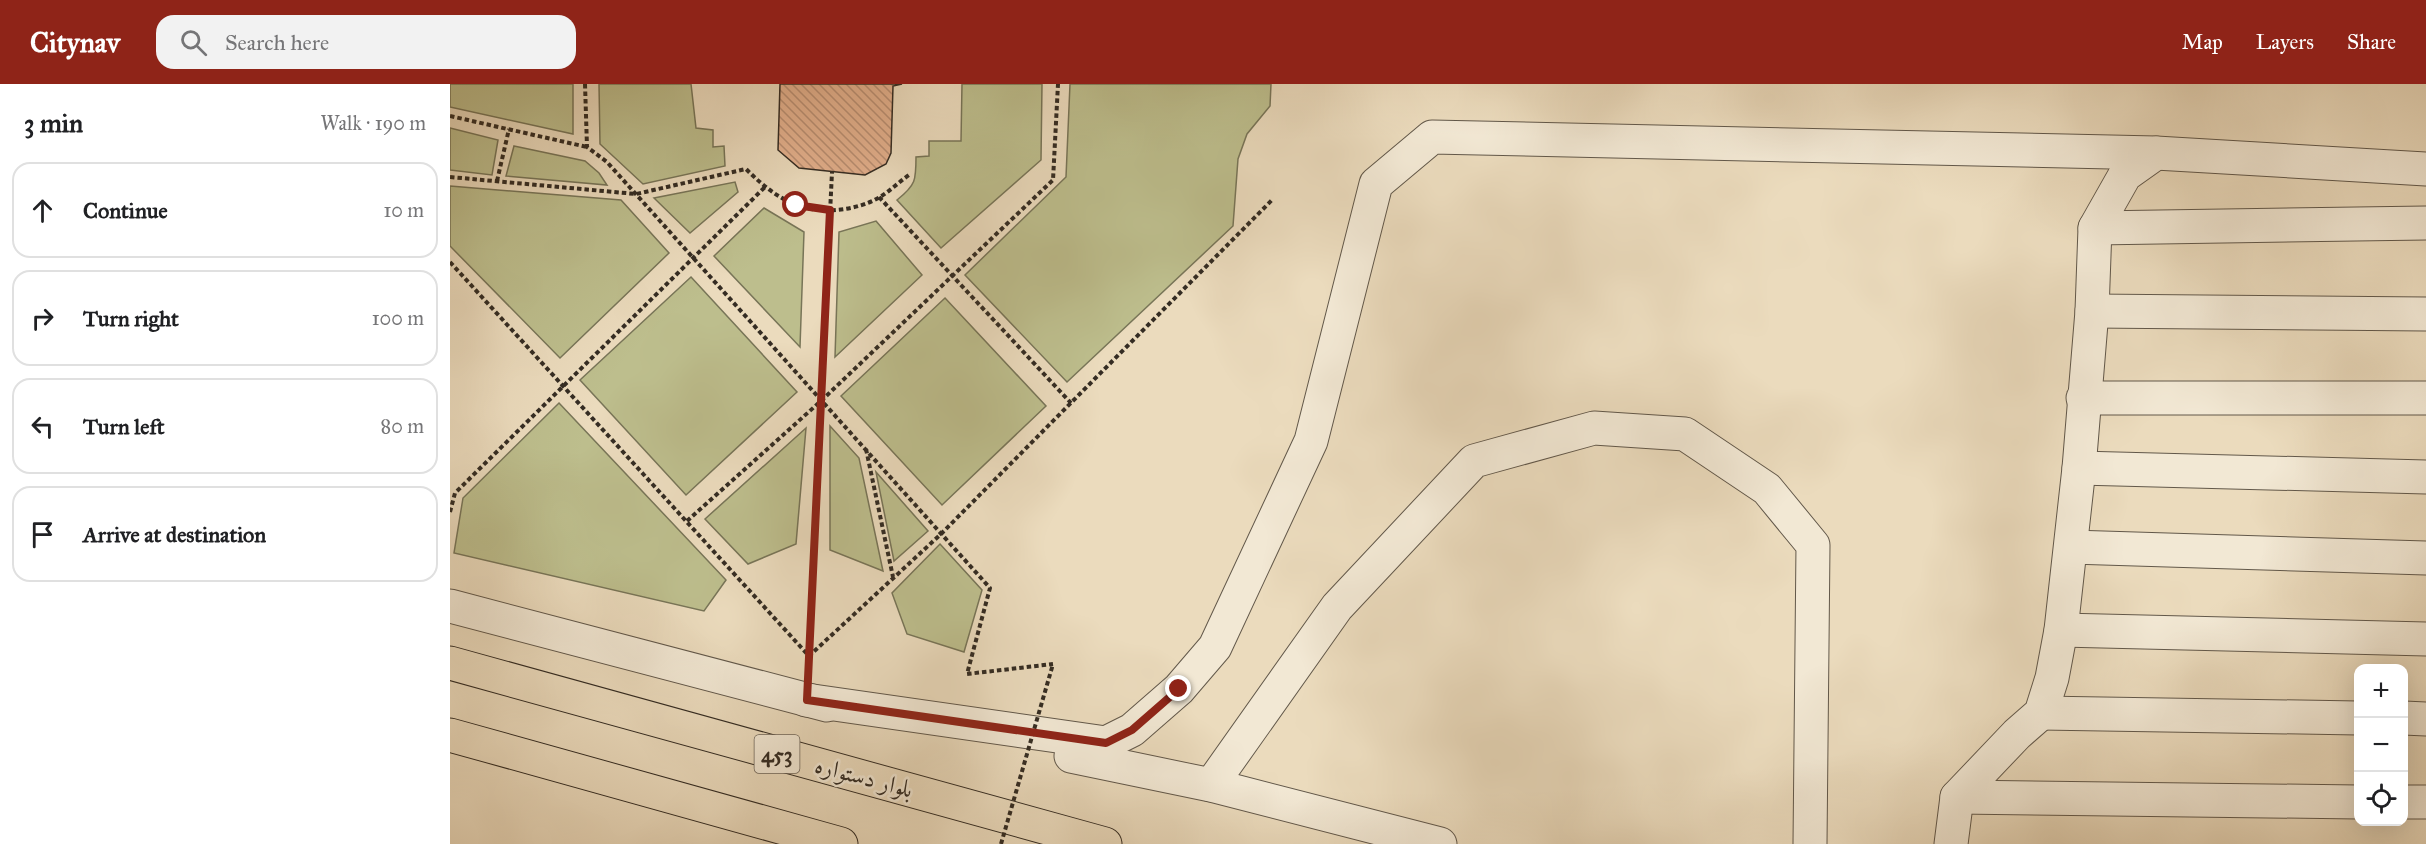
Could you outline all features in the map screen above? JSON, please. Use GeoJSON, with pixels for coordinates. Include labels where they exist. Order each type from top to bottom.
{"type":"FeatureCollection","features":[{"type":"Feature","properties":{"kind":"main road","name":"بلوار دستواره"},"geometry":{"type":"LineString","coordinates":[[450,663],[1105,844]]}},
{"type":"Feature","properties":{"kind":"main road"},"geometry":{"type":"LineString","coordinates":[[450,735],[842,844]]}},
{"type":"Feature","properties":{"kind":"lane"},"geometry":{"type":"LineString","coordinates":[[807,700],[1106,743],[1132,730],[1179,689],[1215,647],[1311,441],[1376,183],[1432,137],[2156,153],[2426,169]]}},
{"type":"Feature","properties":{"kind":"lane"},"geometry":{"type":"LineString","coordinates":[[1951,844],[1957,797],[2016,734],[2041,713],[2052,678],[2061,630],[2079,468],[2092,311],[2095,228],[2125,175],[2156,153]]}},
{"type":"Feature","properties":{"kind":"lane"},"geometry":{"type":"LineString","coordinates":[[2095,228],[2426,223]]}},
{"type":"Feature","properties":{"kind":"lane"},"geometry":{"type":"LineString","coordinates":[[2092,311],[2426,314]]}},
{"type":"Feature","properties":{"kind":"lane"},"geometry":{"type":"LineString","coordinates":[[2083,398],[2426,399]]}},
{"type":"Feature","properties":{"kind":"lane"},"geometry":{"type":"LineString","coordinates":[[1211,785],[1337,607],[1474,461],[1594,429],[1685,434],[1767,489],[1813,545],[1810,844]]}},
{"type":"Feature","properties":{"kind":"lane"},"geometry":{"type":"LineString","coordinates":[[2079,468],[2426,477]]}},
{"type":"Feature","properties":{"kind":"lane"},"geometry":{"type":"LineString","coordinates":[[2071,548],[2426,558]]}},
{"type":"Feature","properties":{"kind":"lane"},"geometry":{"type":"LineString","coordinates":[[450,606],[807,700],[1211,785],[1440,844]]}},
{"type":"Feature","properties":{"kind":"lane"},"geometry":{"type":"LineString","coordinates":[[2061,630],[2426,639]]}},
{"type":"Feature","properties":{"kind":"lane"},"geometry":{"type":"LineString","coordinates":[[2041,713],[2354,718]]}},
{"type":"Feature","properties":{"kind":"lane"},"geometry":{"type":"LineString","coordinates":[[2408,718],[2426,719]]}},
{"type":"Feature","properties":{"kind":"lane"},"geometry":{"type":"LineString","coordinates":[[1957,797],[2354,802]]}},
{"type":"Feature","properties":{"kind":"lane"},"geometry":{"type":"LineString","coordinates":[[2408,802],[2426,802]]}},
{"type":"Feature","properties":{"kind":"path"},"geometry":{"type":"LineString","coordinates":[[585,84],[587,147]]}},
{"type":"Feature","properties":{"kind":"path"},"geometry":{"type":"LineString","coordinates":[[687,522],[822,400],[1053,180],[1058,84]]}},
{"type":"Feature","properties":{"kind":"path"},"geometry":{"type":"LineString","coordinates":[[450,116],[587,147],[607,162],[990,588],[967,674],[1053,664],[1001,844]]}},
{"type":"Feature","properties":{"kind":"path"},"geometry":{"type":"LineString","coordinates":[[497,182],[509,129]]}},
{"type":"Feature","properties":{"kind":"path"},"geometry":{"type":"LineString","coordinates":[[450,177],[636,194],[746,169],[765,187],[796,205],[830,210],[856,207],[879,197],[909,175]]}},
{"type":"Feature","properties":{"kind":"path"},"geometry":{"type":"LineString","coordinates":[[807,700],[832,172]]}},
{"type":"Feature","properties":{"kind":"path"},"geometry":{"type":"LineString","coordinates":[[450,512],[456,493],[765,187]]}},
{"type":"Feature","properties":{"kind":"path"},"geometry":{"type":"LineString","coordinates":[[879,197],[1071,403]]}},
{"type":"Feature","properties":{"kind":"path"},"geometry":{"type":"LineString","coordinates":[[809,656],[941,534],[1273,200]]}},
{"type":"Feature","properties":{"kind":"path"},"geometry":{"type":"LineString","coordinates":[[450,262],[809,656]]}},
{"type":"Feature","properties":{"kind":"path"},"geometry":{"type":"LineString","coordinates":[[865,448],[893,578]]}},
{"type":"Feature","properties":{"kind":"green space"},"geometry":{"type":"Polygon","coordinates":[[[450,84],[573,84],[573,134],[450,107],[450,84]]]}},
{"type":"Feature","properties":{"kind":"green space"},"geometry":{"type":"Polygon","coordinates":[[[599,84],[691,84],[696,128],[713,130],[713,147],[724,146],[725,166],[643,184],[600,144],[599,84]]]}},
{"type":"Feature","properties":{"kind":"green space"},"geometry":{"type":"Polygon","coordinates":[[[962,84],[1042,84],[1041,160],[941,248],[897,200],[914,182],[916,157],[929,156],[929,141],[961,141],[962,84]]]}},
{"type":"Feature","properties":{"kind":"green space"},"geometry":{"type":"Polygon","coordinates":[[[1070,84],[1271,84],[1270,106],[1247,134],[1238,159],[1233,226],[1067,382],[965,275],[1066,177],[1070,84]]]}},
{"type":"Feature","properties":{"kind":"green space"},"geometry":{"type":"Polygon","coordinates":[[[450,128],[498,140],[492,175],[450,170],[450,128]]]}},
{"type":"Feature","properties":{"kind":"green space"},"geometry":{"type":"Polygon","coordinates":[[[514,146],[585,161],[599,173],[607,185],[506,176],[514,146]]]}},
{"type":"Feature","properties":{"kind":"green space"},"geometry":{"type":"Polygon","coordinates":[[[735,182],[738,192],[690,233],[654,198],[735,182]]]}},
{"type":"Feature","properties":{"kind":"green space"},"geometry":{"type":"Polygon","coordinates":[[[450,186],[621,200],[669,253],[560,358],[450,246],[450,186]]]}},
{"type":"Feature","properties":{"kind":"green space"},"geometry":{"type":"Polygon","coordinates":[[[764,208],[804,232],[800,347],[714,256],[764,208]]]}},
{"type":"Feature","properties":{"kind":"green space"},"geometry":{"type":"Polygon","coordinates":[[[876,221],[922,275],[835,357],[839,232],[876,221]]]}},
{"type":"Feature","properties":{"kind":"green space"},"geometry":{"type":"Polygon","coordinates":[[[691,277],[797,392],[686,495],[580,380],[691,277]]]}},
{"type":"Feature","properties":{"kind":"green space"},"geometry":{"type":"Polygon","coordinates":[[[945,298],[1046,406],[942,505],[841,396],[945,298]]]}},
{"type":"Feature","properties":{"kind":"green space"},"geometry":{"type":"Polygon","coordinates":[[[559,403],[726,580],[704,611],[454,553],[463,498],[559,403]]]}},
{"type":"Feature","properties":{"kind":"green space"},"geometry":{"type":"Polygon","coordinates":[[[830,426],[859,458],[883,571],[830,550],[830,426]]]}},
{"type":"Feature","properties":{"kind":"green space"},"geometry":{"type":"Polygon","coordinates":[[[806,428],[796,544],[748,564],[705,519],[806,428]]]}},
{"type":"Feature","properties":{"kind":"green space"},"geometry":{"type":"Polygon","coordinates":[[[876,472],[928,531],[894,561],[876,472]]]}},
{"type":"Feature","properties":{"kind":"green space"},"geometry":{"type":"Polygon","coordinates":[[[940,544],[982,590],[964,652],[907,634],[892,593],[940,544]]]}},
{"type":"Feature","properties":{"kind":"building"},"geometry":{"type":"Polygon","coordinates":[[[780,84],[902,84],[893,86],[891,153],[886,164],[865,175],[799,168],[778,150],[780,84]]]}},
{"type":"Feature","properties":{"kind":"route"},"geometry":{"type":"LineString","coordinates":[[796,205],[830,210],[807,700],[1106,743],[1132,730],[1179,689]]}}]}
